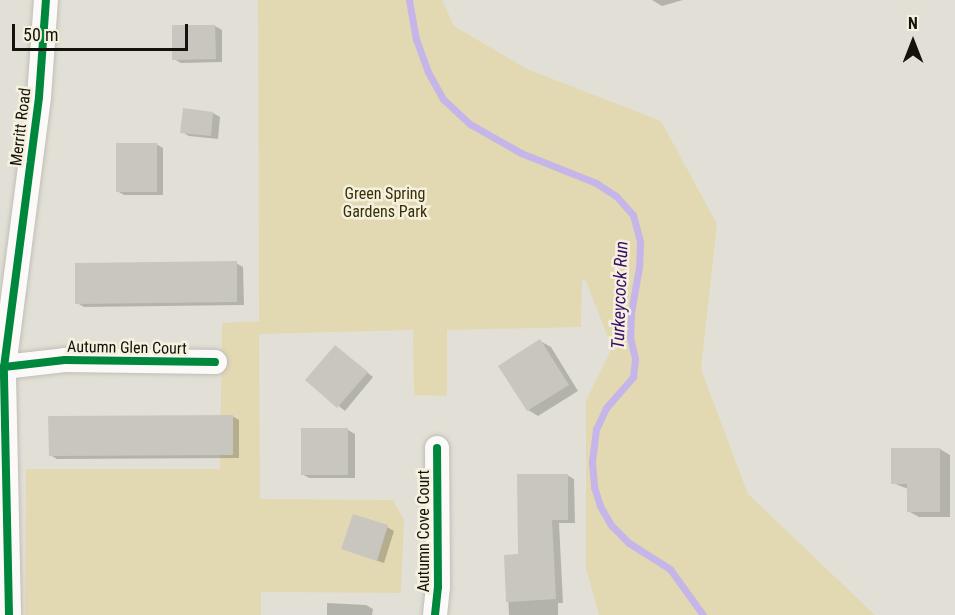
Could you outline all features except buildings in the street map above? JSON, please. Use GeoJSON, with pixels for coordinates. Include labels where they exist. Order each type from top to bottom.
{"type":"FeatureCollection","features":[{"type":"Feature","properties":{"kind":"street","name":"Merritt Road"},"geometry":{"type":"LineString","coordinates":[[9,615],[3,486],[4,367],[39,97],[46,0]]}},
{"type":"Feature","properties":{"kind":"street","name":"Autumn Glen Court"},"geometry":{"type":"LineString","coordinates":[[4,367],[65,360],[215,363]]}},
{"type":"Feature","properties":{"kind":"street","name":"Autumn Cove Court"},"geometry":{"type":"LineString","coordinates":[[435,615],[438,587],[437,448]]}},
{"type":"Feature","properties":{"kind":"green space","name":"Green Spring Gardens Park"},"geometry":{"type":"Polygon","coordinates":[[[258,0],[442,0],[454,26],[527,69],[661,121],[717,224],[701,369],[748,494],[875,615],[599,615],[586,568],[586,401],[612,348],[586,281],[582,280],[581,327],[447,330],[447,396],[414,395],[413,330],[259,334],[260,499],[393,500],[404,520],[401,593],[261,592],[261,615],[25,615],[26,469],[220,469],[222,323],[259,321],[258,0]]]}},
{"type":"Feature","properties":{"kind":"waterway","name":"Turkeycock Run"},"geometry":{"type":"LineString","coordinates":[[409,0],[416,39],[428,72],[443,99],[470,124],[521,153],[596,183],[616,196],[633,215],[640,242],[639,267],[631,313],[630,337],[635,359],[633,377],[606,408],[596,429],[592,462],[594,487],[600,506],[611,525],[629,543],[670,569],[703,615]]}},
{"type":"Feature","properties":{"kind":"cycle path"},"geometry":{"type":"LineString","coordinates":[[9,615],[4,367],[39,97],[46,0]]}},
{"type":"Feature","properties":{"kind":"cycle path"},"geometry":{"type":"LineString","coordinates":[[4,367],[65,360],[215,362]]}},
{"type":"Feature","properties":{"kind":"cycle path"},"geometry":{"type":"LineString","coordinates":[[435,615],[438,587],[437,448]]}}]}
